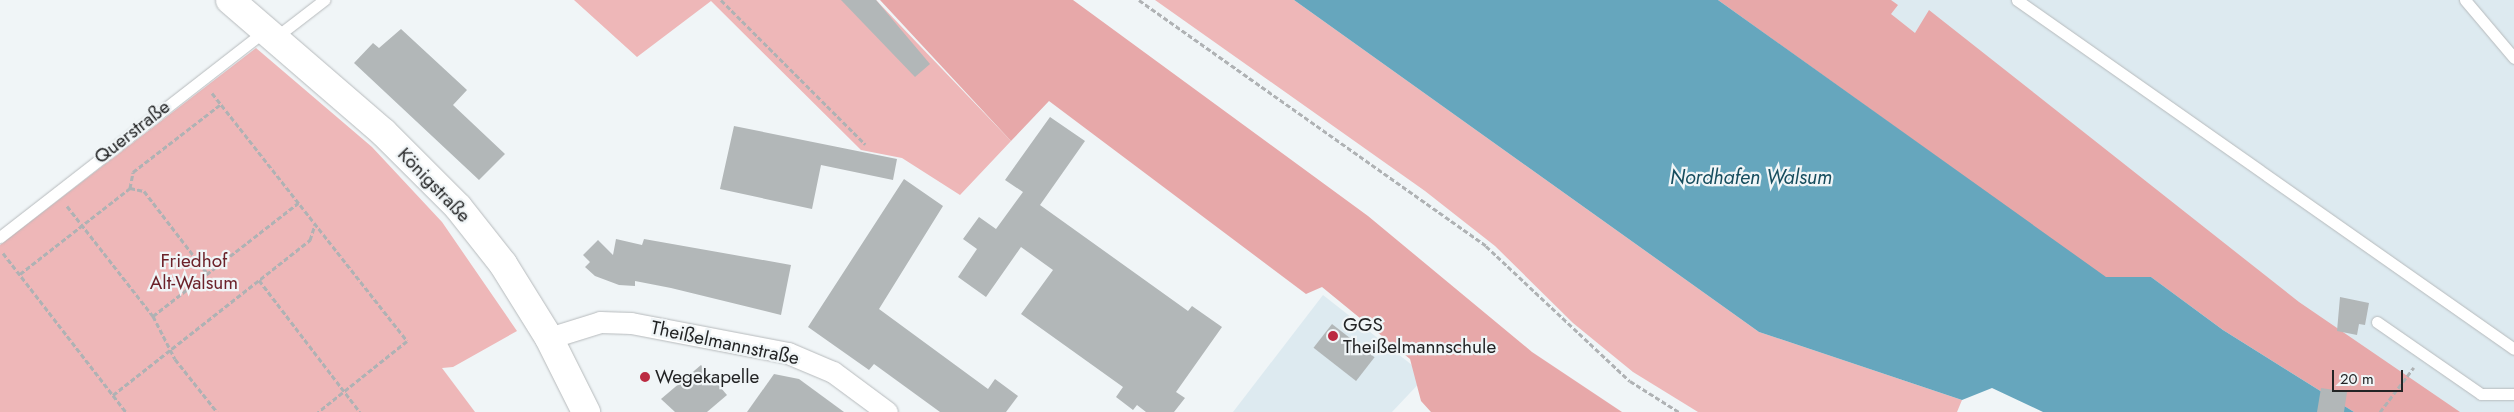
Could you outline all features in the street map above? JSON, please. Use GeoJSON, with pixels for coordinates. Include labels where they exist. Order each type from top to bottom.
{"type":"FeatureCollection","features":[{"type":"Feature","properties":{"kind":"street","name":"Königstraße"},"geometry":{"type":"LineString","coordinates":[[230,0],[272,33],[458,207],[503,264],[549,338],[586,412]]}},
{"type":"Feature","properties":{"kind":"street","name":"Theißelmannstraße"},"geometry":{"type":"LineString","coordinates":[[549,338],[600,322],[631,323],[788,353],[833,372],[887,412]]}},
{"type":"Feature","properties":{"kind":"lane","name":"Querstraße"},"geometry":{"type":"LineString","coordinates":[[0,237],[200,78],[324,0]]}},
{"type":"Feature","properties":{"kind":"lane"},"geometry":{"type":"LineString","coordinates":[[2017,0],[2514,349]]}},
{"type":"Feature","properties":{"kind":"lane"},"geometry":{"type":"LineString","coordinates":[[2465,0],[2514,58]]}},
{"type":"Feature","properties":{"kind":"lane"},"geometry":{"type":"LineString","coordinates":[[2378,322],[2481,394],[2514,394]]}},
{"type":"Feature","properties":{"kind":"path"},"geometry":{"type":"LineString","coordinates":[[721,0],[865,144]]}},
{"type":"Feature","properties":{"kind":"path"},"geometry":{"type":"LineString","coordinates":[[1139,0],[1486,246],[1630,382],[1680,412]]}},
{"type":"Feature","properties":{"kind":"path"},"geometry":{"type":"LineString","coordinates":[[200,78],[407,341],[318,412]]}},
{"type":"Feature","properties":{"kind":"path"},"geometry":{"type":"LineString","coordinates":[[20,274],[130,188],[132,172],[221,104]]}},
{"type":"Feature","properties":{"kind":"path"},"geometry":{"type":"LineString","coordinates":[[130,188],[144,191],[207,273]]}},
{"type":"Feature","properties":{"kind":"path"},"geometry":{"type":"LineString","coordinates":[[56,192],[153,316],[172,350],[217,412]]}},
{"type":"Feature","properties":{"kind":"path"},"geometry":{"type":"LineString","coordinates":[[153,316],[298,203]]}},
{"type":"Feature","properties":{"kind":"path"},"geometry":{"type":"LineString","coordinates":[[113,395],[310,240],[316,225]]}},
{"type":"Feature","properties":{"kind":"path"},"geometry":{"type":"LineString","coordinates":[[0,248],[126,412]]}},
{"type":"Feature","properties":{"kind":"path"},"geometry":{"type":"LineString","coordinates":[[259,280],[360,412]]}},
{"type":"Feature","properties":{"kind":"path"},"geometry":{"type":"LineString","coordinates":[[2380,412],[2403,381]]}},
{"type":"Feature","properties":{"kind":"shaded area"},"geometry":{"type":"Polygon","coordinates":[[[880,0],[1073,0],[1368,216],[1532,352],[1622,412],[1431,412],[1421,401],[1410,359],[1322,287],[1306,294],[1049,101],[1011,141],[880,0]]]}},
{"type":"Feature","properties":{"kind":"shaded area"},"geometry":{"type":"Polygon","coordinates":[[[1718,0],[2514,0],[2514,412],[2354,412],[1718,0]]]}},
{"type":"Feature","properties":{"kind":"shaded area"},"geometry":{"type":"Polygon","coordinates":[[[1718,0],[1891,0],[1898,5],[1891,14],[1915,33],[1929,10],[2299,302],[2460,412],[2354,412],[2223,330],[2151,277],[2106,278],[1718,0]]]}},
{"type":"Feature","properties":{"kind":"shaded area","name":"GGS Theißelmannschule"},"geometry":{"type":"Polygon","coordinates":[[[1323,295],[1426,376],[1392,412],[1233,412],[1323,295]]]}},
{"type":"Feature","properties":{"kind":"green space"},"geometry":{"type":"Polygon","coordinates":[[[574,0],[876,0],[1011,141],[960,195],[902,158],[861,150],[711,1],[637,57],[574,0]]]}},
{"type":"Feature","properties":{"kind":"green space"},"geometry":{"type":"Polygon","coordinates":[[[1155,0],[1294,0],[1759,332],[1962,400],[1957,412],[1698,412],[1633,372],[1573,323],[1495,246],[1425,191],[1155,0]]]}},
{"type":"Feature","properties":{"kind":"green space","name":"Friedhof Alt-Walsum"},"geometry":{"type":"Polygon","coordinates":[[[256,48],[372,147],[442,222],[517,331],[453,367],[442,368],[475,412],[0,412],[0,245],[256,48]]]}},
{"type":"Feature","properties":{"kind":"water","name":"Nordhafen Walsum"},"geometry":{"type":"Polygon","coordinates":[[[1294,0],[1718,0],[2106,277],[2151,277],[2223,330],[2354,412],[2043,412],[1992,388],[1962,400],[1759,332],[1294,0]]]}},
{"type":"Feature","properties":{"kind":"building"},"geometry":{"type":"Polygon","coordinates":[[[841,0],[876,0],[930,64],[915,77],[841,0]]]}},
{"type":"Feature","properties":{"kind":"building"},"geometry":{"type":"Polygon","coordinates":[[[401,29],[467,90],[453,105],[505,154],[479,180],[354,63],[373,43],[379,48],[401,29]]]}},
{"type":"Feature","properties":{"kind":"building"},"geometry":{"type":"Polygon","coordinates":[[[1050,117],[1085,141],[1040,205],[1188,311],[1192,306],[1222,327],[1176,392],[1185,398],[1174,412],[1146,412],[1137,405],[1133,410],[1116,397],[1123,387],[1021,314],[1053,270],[1021,247],[986,297],[958,277],[977,249],[963,239],[979,217],[996,229],[1023,192],[1005,180],[1050,117]]]}},
{"type":"Feature","properties":{"kind":"building"},"geometry":{"type":"Polygon","coordinates":[[[734,126],[897,159],[893,180],[821,165],[812,209],[720,189],[734,126]]]}},
{"type":"Feature","properties":{"kind":"building"},"geometry":{"type":"Polygon","coordinates":[[[904,179],[943,206],[879,309],[988,389],[995,379],[1018,396],[1006,412],[940,412],[874,364],[869,370],[808,327],[904,179]]]}},
{"type":"Feature","properties":{"kind":"building"},"geometry":{"type":"Polygon","coordinates":[[[616,239],[642,245],[644,239],[791,265],[781,315],[635,281],[635,286],[619,285],[595,276],[585,267],[590,262],[583,255],[598,240],[613,255],[616,239]]]}},
{"type":"Feature","properties":{"kind":"building"},"geometry":{"type":"Polygon","coordinates":[[[2340,297],[2369,303],[2365,325],[2359,324],[2357,335],[2337,331],[2340,297]]]}},
{"type":"Feature","properties":{"kind":"building"},"geometry":{"type":"Polygon","coordinates":[[[1332,324],[1375,357],[1356,381],[1314,348],[1332,324]]]}},
{"type":"Feature","properties":{"kind":"building"},"geometry":{"type":"Polygon","coordinates":[[[701,365],[727,395],[707,412],[675,412],[661,399],[701,365]]]}},
{"type":"Feature","properties":{"kind":"building"},"geometry":{"type":"Polygon","coordinates":[[[774,374],[799,379],[844,412],[747,412],[774,374]]]}},
{"type":"Feature","properties":{"kind":"building"},"geometry":{"type":"Polygon","coordinates":[[[2321,388],[2347,392],[2344,412],[2317,412],[2321,388]]]}},
{"type":"Feature","properties":{"kind":"place","name":"GGS Theißelmannschule"},"geometry":{"type":"Point","coordinates":[1333,336]}},
{"type":"Feature","properties":{"kind":"place","name":"Wegekapelle"},"geometry":{"type":"Point","coordinates":[645,377]}}]}
